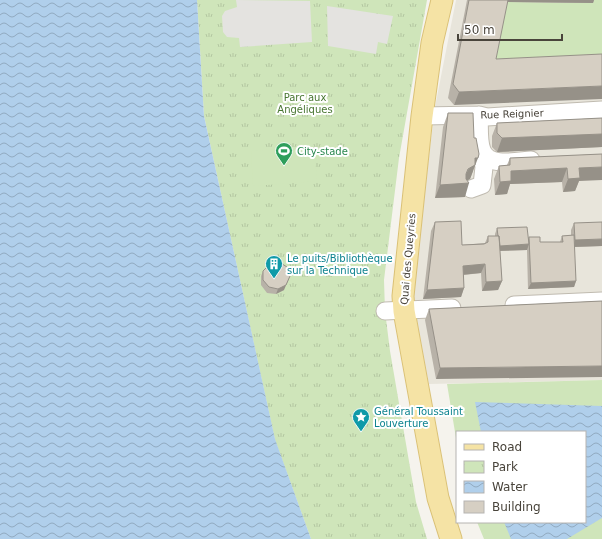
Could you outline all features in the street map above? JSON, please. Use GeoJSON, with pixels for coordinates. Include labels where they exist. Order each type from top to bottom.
{"type":"FeatureCollection","features":[{"type":"Feature","properties":{"kind":"main road","name":"Quai des Queyries"},"geometry":{"type":"LineString","coordinates":[[442,0],[432,43],[422,116],[404,281],[394,311],[438,498],[451,539]]}},
{"type":"Feature","properties":{"kind":"street","name":"Rue Reignier"},"geometry":{"type":"LineString","coordinates":[[422,116],[487,116],[602,110]]}},
{"type":"Feature","properties":{"kind":"street"},"geometry":{"type":"LineString","coordinates":[[471,189],[482,185],[484,180],[479,115]]}},
{"type":"Feature","properties":{"kind":"street"},"geometry":{"type":"LineString","coordinates":[[481,150],[494,162],[548,159]]}},
{"type":"Feature","properties":{"kind":"street"},"geometry":{"type":"LineString","coordinates":[[498,306],[602,301]]}},
{"type":"Feature","properties":{"kind":"street"},"geometry":{"type":"LineString","coordinates":[[394,311],[466,308]]}},
{"type":"Feature","properties":{"kind":"shaded area"},"geometry":{"type":"Polygon","coordinates":[[[236,0],[310,1],[312,42],[240,47],[239,38],[227,37],[223,32],[222,16],[225,11],[237,7],[236,0]]]}},
{"type":"Feature","properties":{"kind":"shaded area"},"geometry":{"type":"Polygon","coordinates":[[[456,0],[602,0],[602,380],[429,384],[411,304],[435,107],[456,0]]]}},
{"type":"Feature","properties":{"kind":"shaded area"},"geometry":{"type":"Polygon","coordinates":[[[327,6],[393,16],[387,44],[378,42],[376,54],[328,46],[327,6]]]}},
{"type":"Feature","properties":{"kind":"green space","name":"Parc aux Angéliques"},"geometry":{"type":"Polygon","coordinates":[[[197,0],[427,0],[399,158],[384,280],[385,311],[390,351],[416,502],[427,539],[311,539],[275,440],[204,116],[197,0]]]}},
{"type":"Feature","properties":{"kind":"green space"},"geometry":{"type":"Polygon","coordinates":[[[593,0],[602,0],[602,67],[491,72],[506,2],[593,3],[593,0]]]}},
{"type":"Feature","properties":{"kind":"green space","name":"City-stade"},"geometry":{"type":"Polygon","coordinates":[[[314,147],[317,181],[253,186],[251,151],[314,147]]]}},
{"type":"Feature","properties":{"kind":"green space"},"geometry":{"type":"Polygon","coordinates":[[[602,380],[602,539],[484,539],[477,523],[586,523],[586,431],[456,431],[456,438],[447,384],[602,380]]]}},
{"type":"Feature","properties":{"kind":"water"},"geometry":{"type":"Polygon","coordinates":[[[0,0],[197,0],[204,116],[275,439],[311,539],[0,539],[0,0]]]}},
{"type":"Feature","properties":{"kind":"water"},"geometry":{"type":"Polygon","coordinates":[[[475,402],[602,406],[602,518],[567,539],[511,539],[504,523],[586,523],[586,431],[481,431],[475,402]]]}},
{"type":"Feature","properties":{"kind":"building"},"geometry":{"type":"Polygon","coordinates":[[[469,0],[508,0],[496,59],[602,54],[602,86],[459,92],[453,84],[469,0]]]}},
{"type":"Feature","properties":{"kind":"building"},"geometry":{"type":"Polygon","coordinates":[[[448,113],[473,113],[474,138],[476,138],[479,154],[478,158],[475,158],[475,165],[468,169],[466,174],[466,179],[469,183],[440,185],[448,113]]]}},
{"type":"Feature","properties":{"kind":"building"},"geometry":{"type":"Polygon","coordinates":[[[602,118],[602,134],[502,138],[497,133],[497,123],[602,118]]]}},
{"type":"Feature","properties":{"kind":"building"},"geometry":{"type":"Polygon","coordinates":[[[602,154],[602,167],[579,168],[580,178],[568,179],[567,168],[511,171],[511,181],[500,182],[499,166],[510,165],[510,158],[602,154]]]}},
{"type":"Feature","properties":{"kind":"building"},"geometry":{"type":"Polygon","coordinates":[[[461,221],[462,245],[484,244],[488,242],[488,236],[499,236],[502,281],[486,282],[485,264],[463,266],[464,288],[427,290],[435,222],[461,221]]]}},
{"type":"Feature","properties":{"kind":"building"},"geometry":{"type":"Polygon","coordinates":[[[602,222],[602,239],[575,240],[574,223],[602,222]]]}},
{"type":"Feature","properties":{"kind":"building"},"geometry":{"type":"Polygon","coordinates":[[[527,227],[529,244],[500,246],[497,228],[527,227]]]}},
{"type":"Feature","properties":{"kind":"building"},"geometry":{"type":"Polygon","coordinates":[[[574,235],[576,281],[531,283],[529,237],[540,237],[540,242],[563,242],[562,236],[574,235]]]}},
{"type":"Feature","properties":{"kind":"building","name":"Le puits/Bibliothèque sur la Technique"},"geometry":{"type":"Polygon","coordinates":[[[279,262],[287,267],[290,276],[286,285],[278,289],[269,287],[263,280],[263,271],[270,264],[279,262]]]}},
{"type":"Feature","properties":{"kind":"building"},"geometry":{"type":"Polygon","coordinates":[[[602,301],[602,366],[440,368],[429,309],[602,301]]]}},
{"type":"Feature","properties":{"kind":"place","name":"City-stade"},"geometry":{"type":"Point","coordinates":[284,166]}},
{"type":"Feature","properties":{"kind":"place","name":"Le puits/Bibliothèque sur la Technique"},"geometry":{"type":"Point","coordinates":[274,279]}},
{"type":"Feature","properties":{"kind":"place","name":"Général Toussaint Louverture"},"geometry":{"type":"Point","coordinates":[361,432]}}]}
